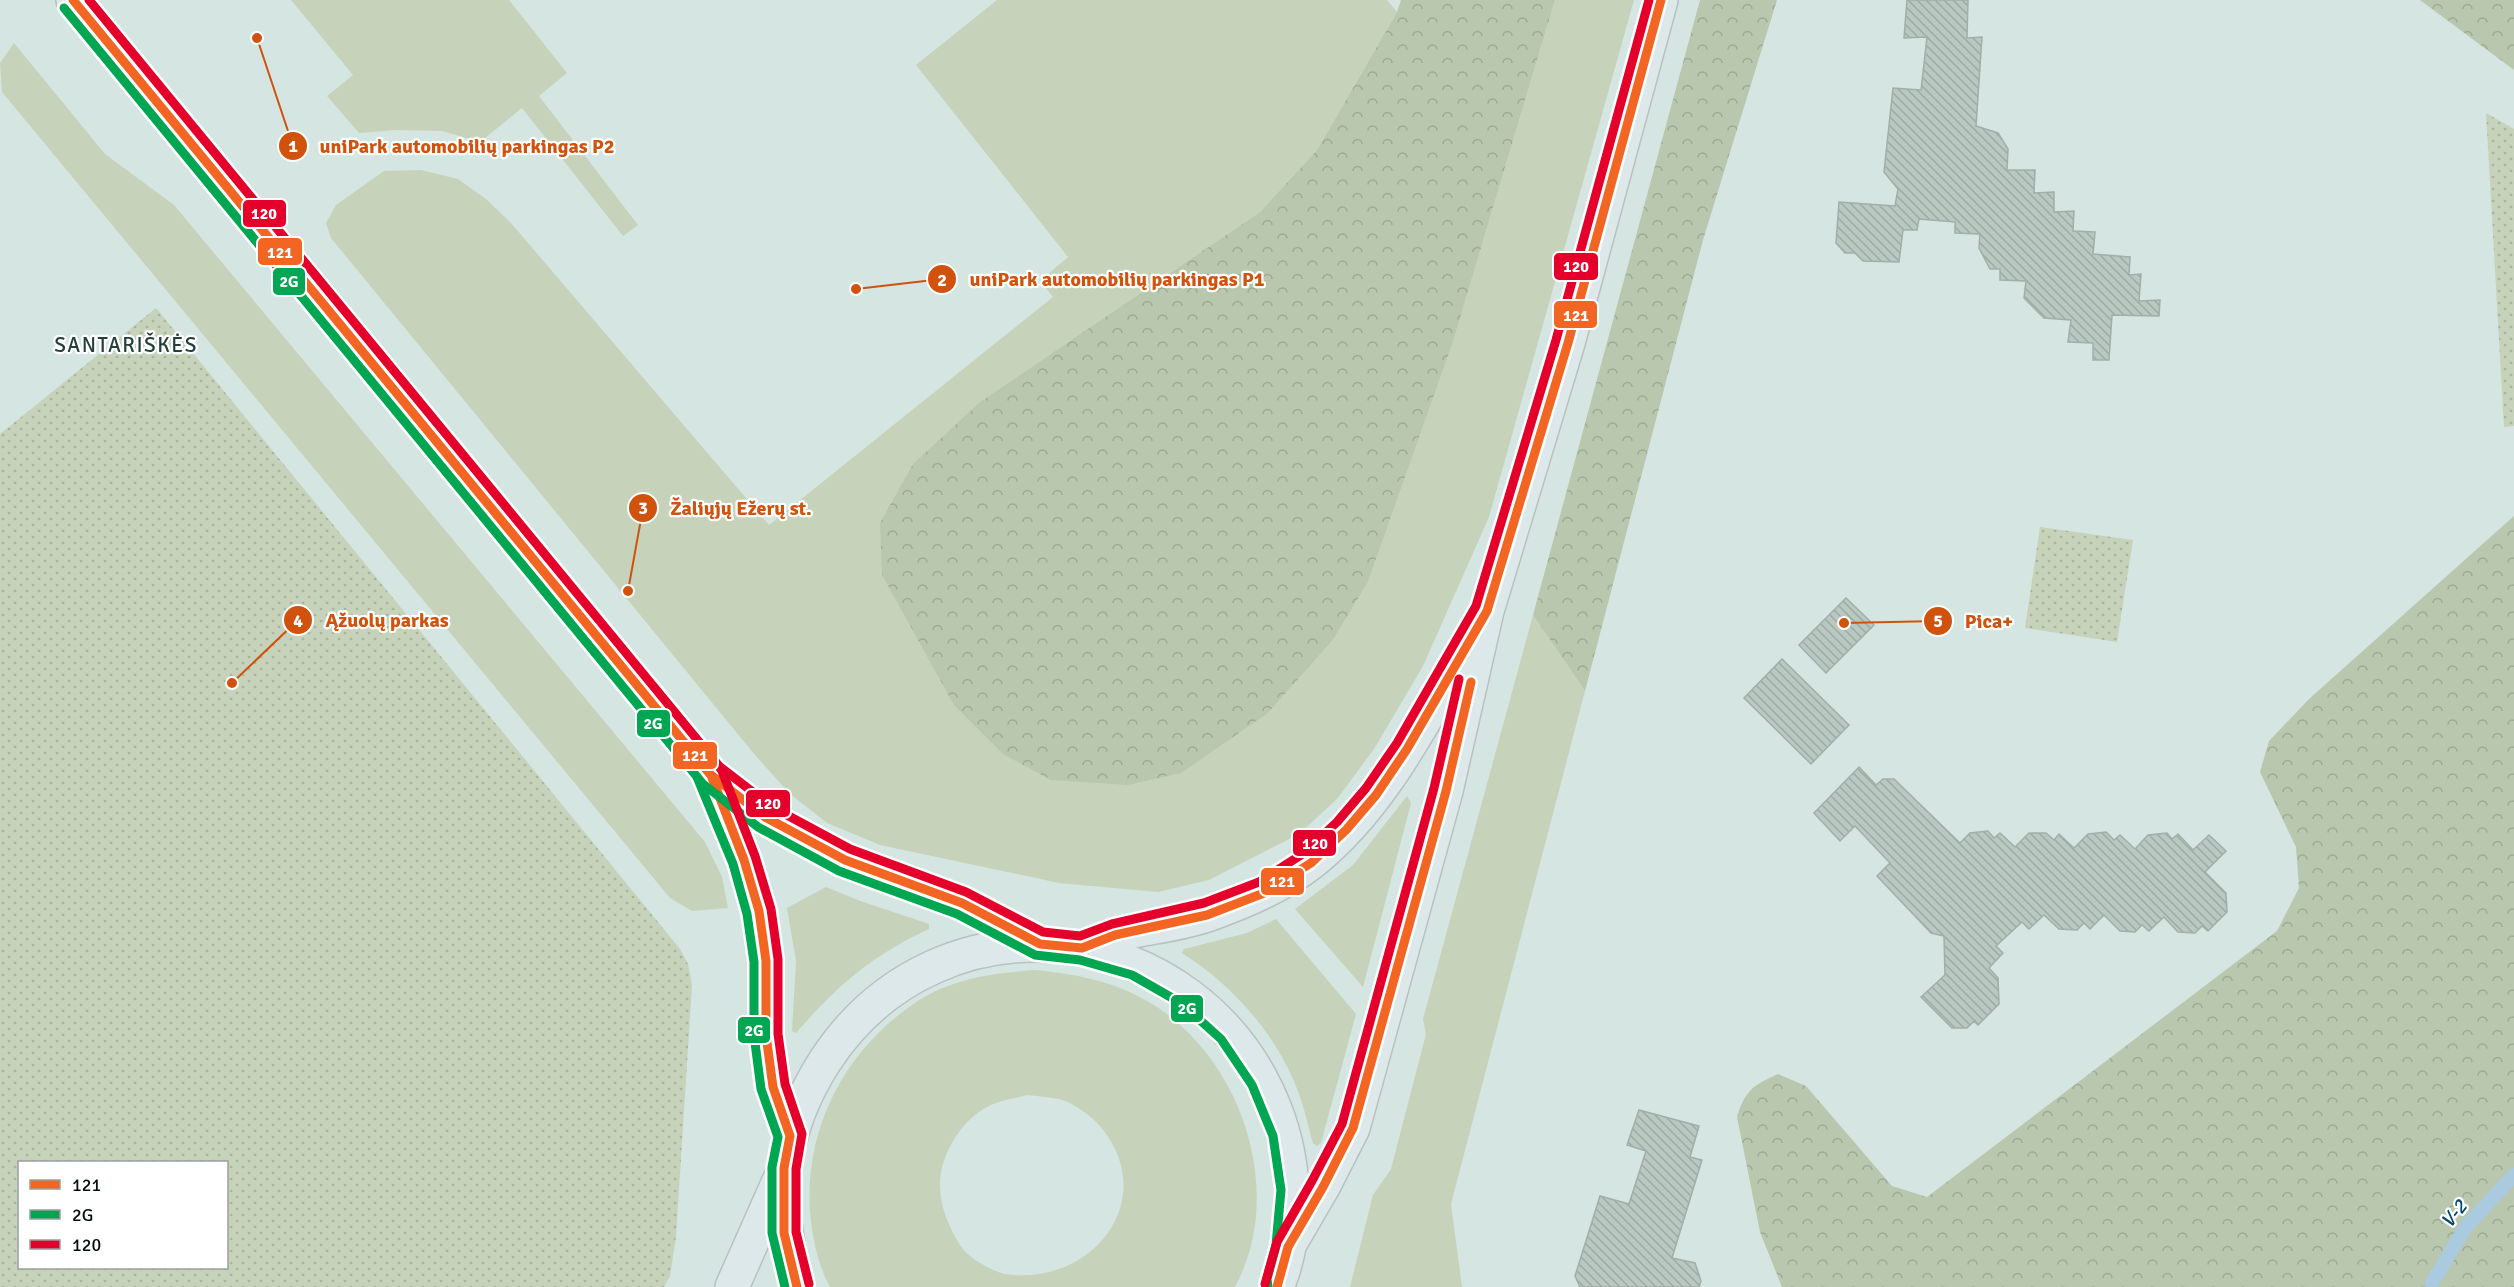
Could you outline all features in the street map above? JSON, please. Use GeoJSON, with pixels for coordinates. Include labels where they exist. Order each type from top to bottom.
{"type":"FeatureCollection","features":[{"type":"Feature","properties":{"kind":"main road"},"geometry":{"type":"LineString","coordinates":[[73,0],[711,775],[765,817],[845,860],[962,903],[1040,944]]}},
{"type":"Feature","properties":{"kind":"main road"},"geometry":{"type":"LineString","coordinates":[[1288,1247],[1323,1187],[1353,1128],[1446,791],[1487,611],[1568,343],[1661,0]]}},
{"type":"Feature","properties":{"kind":"main road"},"geometry":{"type":"LineString","coordinates":[[1082,948],[1115,935],[1207,915],[1264,893],[1311,863],[1346,830],[1376,795],[1407,749],[1487,611]]}},
{"type":"Feature","properties":{"kind":"main road"},"geometry":{"type":"LineString","coordinates":[[711,775],[744,860],[759,911],[766,961],[766,1035],[773,1087],[790,1136]]}},
{"type":"Feature","properties":{"kind":"main road"},"geometry":{"type":"LineString","coordinates":[[797,1287],[784,1233],[784,1168],[790,1136],[810,1083],[841,1036],[882,997],[930,968],[983,950],[1040,944],[1082,948],[1137,964],[1188,993],[1230,1031],[1263,1079],[1285,1132],[1293,1190],[1288,1247],[1279,1285]]}},
{"type":"Feature","properties":{"kind":"main road"},"geometry":{"type":"LineString","coordinates":[[732,1287],[784,1168]]}},
{"type":"Feature","properties":{"kind":"green space"},"geometry":{"type":"Polygon","coordinates":[[[291,0],[509,0],[567,73],[539,96],[638,225],[623,236],[522,108],[480,142],[442,131],[395,130],[359,133],[327,96],[353,75],[291,0]]]}},
{"type":"Feature","properties":{"kind":"green space"},"geometry":{"type":"Polygon","coordinates":[[[997,0],[1387,0],[1397,12],[1317,150],[1260,212],[980,402],[1268,713],[1333,640],[1368,582],[1452,345],[1555,0],[1634,0],[1489,517],[1423,666],[1374,749],[1337,799],[1299,834],[1209,880],[1158,892],[1059,883],[880,845],[827,823],[789,793],[755,755],[331,238],[326,223],[336,205],[384,171],[421,170],[458,179],[486,199],[511,223],[769,525],[1053,297],[1040,281],[1068,257],[916,65],[997,0]]]}},
{"type":"Feature","properties":{"kind":"green space"},"geometry":{"type":"Polygon","coordinates":[[[1401,0],[1555,0],[1452,345],[1368,582],[1333,640],[1268,713],[1181,773],[1128,785],[1051,780],[1003,754],[954,705],[882,575],[880,523],[913,464],[980,402],[1260,212],[1317,150],[1397,12],[1401,0]]]}},
{"type":"Feature","properties":{"kind":"green space"},"geometry":{"type":"Polygon","coordinates":[[[1700,0],[1777,0],[1703,240],[1585,691],[1533,615],[1700,0]]]}},
{"type":"Feature","properties":{"kind":"green space"},"geometry":{"type":"Polygon","coordinates":[[[2420,0],[2514,0],[2514,70],[2420,0]]]}},
{"type":"Feature","properties":{"kind":"green space"},"geometry":{"type":"Polygon","coordinates":[[[14,43],[105,154],[174,205],[705,842],[722,877],[728,908],[692,911],[670,898],[2,92],[0,63],[14,43]]]}},
{"type":"Feature","properties":{"kind":"green space"},"geometry":{"type":"Polygon","coordinates":[[[2486,113],[2514,129],[2514,426],[2504,427],[2486,113]]]}},
{"type":"Feature","properties":{"kind":"green space"},"geometry":{"type":"Polygon","coordinates":[[[156,308],[680,949],[688,964],[692,985],[676,1237],[670,1276],[664,1287],[0,1287],[0,434],[156,308]]]}},
{"type":"Feature","properties":{"kind":"green space"},"geometry":{"type":"Polygon","coordinates":[[[2514,516],[2514,1287],[1782,1287],[1760,1232],[1737,1117],[1747,1094],[1778,1074],[1806,1086],[1892,1186],[1927,1197],[2277,931],[2299,888],[2296,847],[2260,772],[2269,741],[2309,699],[2514,516]]]}},
{"type":"Feature","properties":{"kind":"green space"},"geometry":{"type":"Polygon","coordinates":[[[2040,527],[2133,540],[2117,642],[2025,628],[2040,527]]]}},
{"type":"Feature","properties":{"kind":"green space"},"geometry":{"type":"Polygon","coordinates":[[[1533,615],[1585,691],[1451,1204],[1462,1287],[1350,1287],[1373,1195],[1391,1169],[1426,1034],[1423,1019],[1533,615]]]}},
{"type":"Feature","properties":{"kind":"green space"},"geometry":{"type":"Polygon","coordinates":[[[1407,796],[1411,803],[1363,987],[1295,909],[1353,865],[1407,796]]]}},
{"type":"Feature","properties":{"kind":"green space"},"geometry":{"type":"Polygon","coordinates":[[[826,887],[929,924],[929,929],[908,939],[856,973],[826,1000],[796,1033],[792,1031],[796,961],[787,908],[826,887]]]}},
{"type":"Feature","properties":{"kind":"green space"},"geometry":{"type":"Polygon","coordinates":[[[1276,919],[1356,1014],[1321,1143],[1317,1146],[1313,1143],[1301,1100],[1290,1073],[1266,1033],[1236,996],[1219,980],[1182,953],[1184,949],[1247,933],[1276,919]]]}},
{"type":"Feature","properties":{"kind":"green space"},"geometry":{"type":"Polygon","coordinates":[[[1035,970],[1080,976],[1135,995],[1149,1002],[1181,1026],[1209,1056],[1230,1091],[1246,1129],[1255,1169],[1256,1210],[1250,1249],[1235,1287],[830,1287],[820,1263],[814,1239],[810,1189],[813,1157],[821,1126],[833,1096],[849,1069],[868,1044],[891,1021],[931,993],[975,978],[1035,970]],[[1027,1095],[1000,1102],[985,1108],[974,1116],[956,1136],[944,1160],[941,1172],[940,1193],[943,1209],[960,1245],[980,1263],[1004,1274],[1036,1274],[1066,1266],[1090,1252],[1109,1232],[1120,1208],[1123,1181],[1117,1154],[1100,1126],[1070,1103],[1059,1099],[1027,1095]]]}},
{"type":"Feature","properties":{"kind":"building"},"geometry":{"type":"Polygon","coordinates":[[[1907,0],[1968,0],[1967,38],[1982,37],[1976,126],[1998,133],[2008,149],[2007,170],[2035,170],[2034,193],[2054,192],[2054,212],[2074,211],[2073,231],[2095,232],[2093,254],[2130,257],[2129,275],[2141,274],[2139,301],[2160,300],[2159,316],[2112,315],[2109,360],[2093,360],[2093,343],[2068,342],[2071,320],[2044,318],[2024,298],[2026,281],[2000,280],[2000,269],[1990,269],[1979,248],[1980,234],[1955,233],[1955,222],[1919,219],[1917,230],[1903,230],[1899,262],[1863,261],[1855,253],[1845,253],[1836,243],[1839,202],[1895,206],[1898,189],[1884,172],[1893,88],[1921,90],[1927,37],[1904,38],[1907,0]]]}},
{"type":"Feature","properties":{"kind":"building"},"geometry":{"type":"Polygon","coordinates":[[[1846,598],[1874,625],[1826,673],[1799,645],[1846,598]]]}},
{"type":"Feature","properties":{"kind":"building"},"geometry":{"type":"Polygon","coordinates":[[[1782,659],[1849,725],[1811,764],[1744,698],[1782,659]]]}},
{"type":"Feature","properties":{"kind":"building"},"geometry":{"type":"Polygon","coordinates":[[[1859,767],[1876,785],[1883,779],[1894,779],[1960,843],[1970,833],[1988,831],[1994,838],[2000,833],[2015,847],[2029,833],[2046,833],[2054,840],[2059,834],[2074,848],[2088,834],[2106,832],[2114,840],[2120,835],[2135,849],[2148,835],[2167,833],[2172,839],[2178,834],[2193,850],[2209,835],[2226,851],[2205,872],[2226,893],[2227,912],[2208,931],[2202,926],[2195,933],[2178,932],[2164,917],[2149,931],[2142,925],[2135,932],[2120,931],[2104,915],[2090,929],[2084,923],[2077,930],[2059,929],[2044,915],[2029,929],[2022,922],[1996,946],[2003,953],[1989,968],[1998,978],[1999,1004],[1978,1025],[1974,1021],[1967,1028],[1952,1028],[1921,997],[1945,975],[1944,936],[1931,933],[1877,876],[1890,863],[1855,826],[1840,841],[1814,813],[1859,767]]]}},
{"type":"Feature","properties":{"kind":"building"},"geometry":{"type":"Polygon","coordinates":[[[1639,1110],[1699,1126],[1690,1157],[1702,1160],[1672,1258],[1695,1263],[1701,1281],[1699,1287],[1580,1287],[1575,1276],[1600,1196],[1629,1204],[1646,1151],[1627,1145],[1639,1110]]]}},
{"type":"Feature","properties":{"kind":"waterway","name":"V-2"},"geometry":{"type":"LineString","coordinates":[[2432,1283],[2465,1228],[2514,1175]]}},
{"type":"Feature","properties":{"kind":"transit line","name":"121"},"geometry":{"type":"LineString","coordinates":[[73,0],[711,775],[765,817],[845,860],[962,903],[1040,944],[1082,948],[1115,935],[1207,915],[1264,893],[1311,863],[1346,830],[1376,795],[1407,749],[1487,611],[1568,343],[1661,0]]}},
{"type":"Feature","properties":{"kind":"transit line","name":"120"},"geometry":{"type":"LineString","coordinates":[[89,0],[719,766],[772,807],[850,849],[966,892],[1043,932],[1080,936],[1112,924],[1204,903],[1259,882],[1304,853],[1337,822],[1366,788],[1397,743],[1476,606],[1556,340],[1649,0]]}},
{"type":"Feature","properties":{"kind":"transit line","name":"2G"},"geometry":{"type":"LineString","coordinates":[[64,8],[703,784],[758,827],[839,871],[957,914],[1035,955],[1080,960],[1132,975],[1181,1003],[1221,1039],[1252,1085],[1273,1136],[1281,1190],[1276,1245],[1267,1279],[1268,1287]]}},
{"type":"Feature","properties":{"kind":"transit line","name":"120"},"geometry":{"type":"LineString","coordinates":[[1265,1284],[1277,1242],[1342,1124],[1434,788],[1459,679]]}},
{"type":"Feature","properties":{"kind":"transit line","name":"121"},"geometry":{"type":"LineString","coordinates":[[1277,1287],[1288,1247],[1323,1187],[1353,1128],[1446,791],[1471,682]]}},
{"type":"Feature","properties":{"kind":"transit line","name":"120"},"geometry":{"type":"LineString","coordinates":[[715,761],[722,771],[755,856],[771,909],[778,959],[778,1034],[785,1084],[802,1134],[796,1169],[796,1232],[809,1284]]}},
{"type":"Feature","properties":{"kind":"transit line","name":"121"},"geometry":{"type":"LineString","coordinates":[[706,769],[711,775],[744,860],[759,911],[766,961],[766,1035],[773,1087],[790,1136],[784,1168],[784,1233],[797,1287]]}},
{"type":"Feature","properties":{"kind":"transit line","name":"2G"},"geometry":{"type":"LineString","coordinates":[[697,777],[733,864],[747,914],[754,962],[754,1035],[761,1089],[778,1137],[772,1167],[772,1233],[785,1287]]}},
{"type":"Feature","properties":{"kind":"place","name":"uniPark automobilių parkingas P2"},"geometry":{"type":"Point","coordinates":[257,38]}},
{"type":"Feature","properties":{"kind":"place","name":"uniPark automobilių parkingas P1"},"geometry":{"type":"Point","coordinates":[856,289]}},
{"type":"Feature","properties":{"kind":"place","name":"Žaliųjų Ežerų st."},"geometry":{"type":"Point","coordinates":[628,591]}},
{"type":"Feature","properties":{"kind":"place","name":"Pica+"},"geometry":{"type":"Point","coordinates":[1844,623]}},
{"type":"Feature","properties":{"kind":"place","name":"Ąžuolų parkas"},"geometry":{"type":"Point","coordinates":[232,683]}},
{"type":"Feature","properties":{"kind":"district","name":"SANTARIŠKĖS"},"geometry":{"type":"Point","coordinates":[126,345]}}]}
